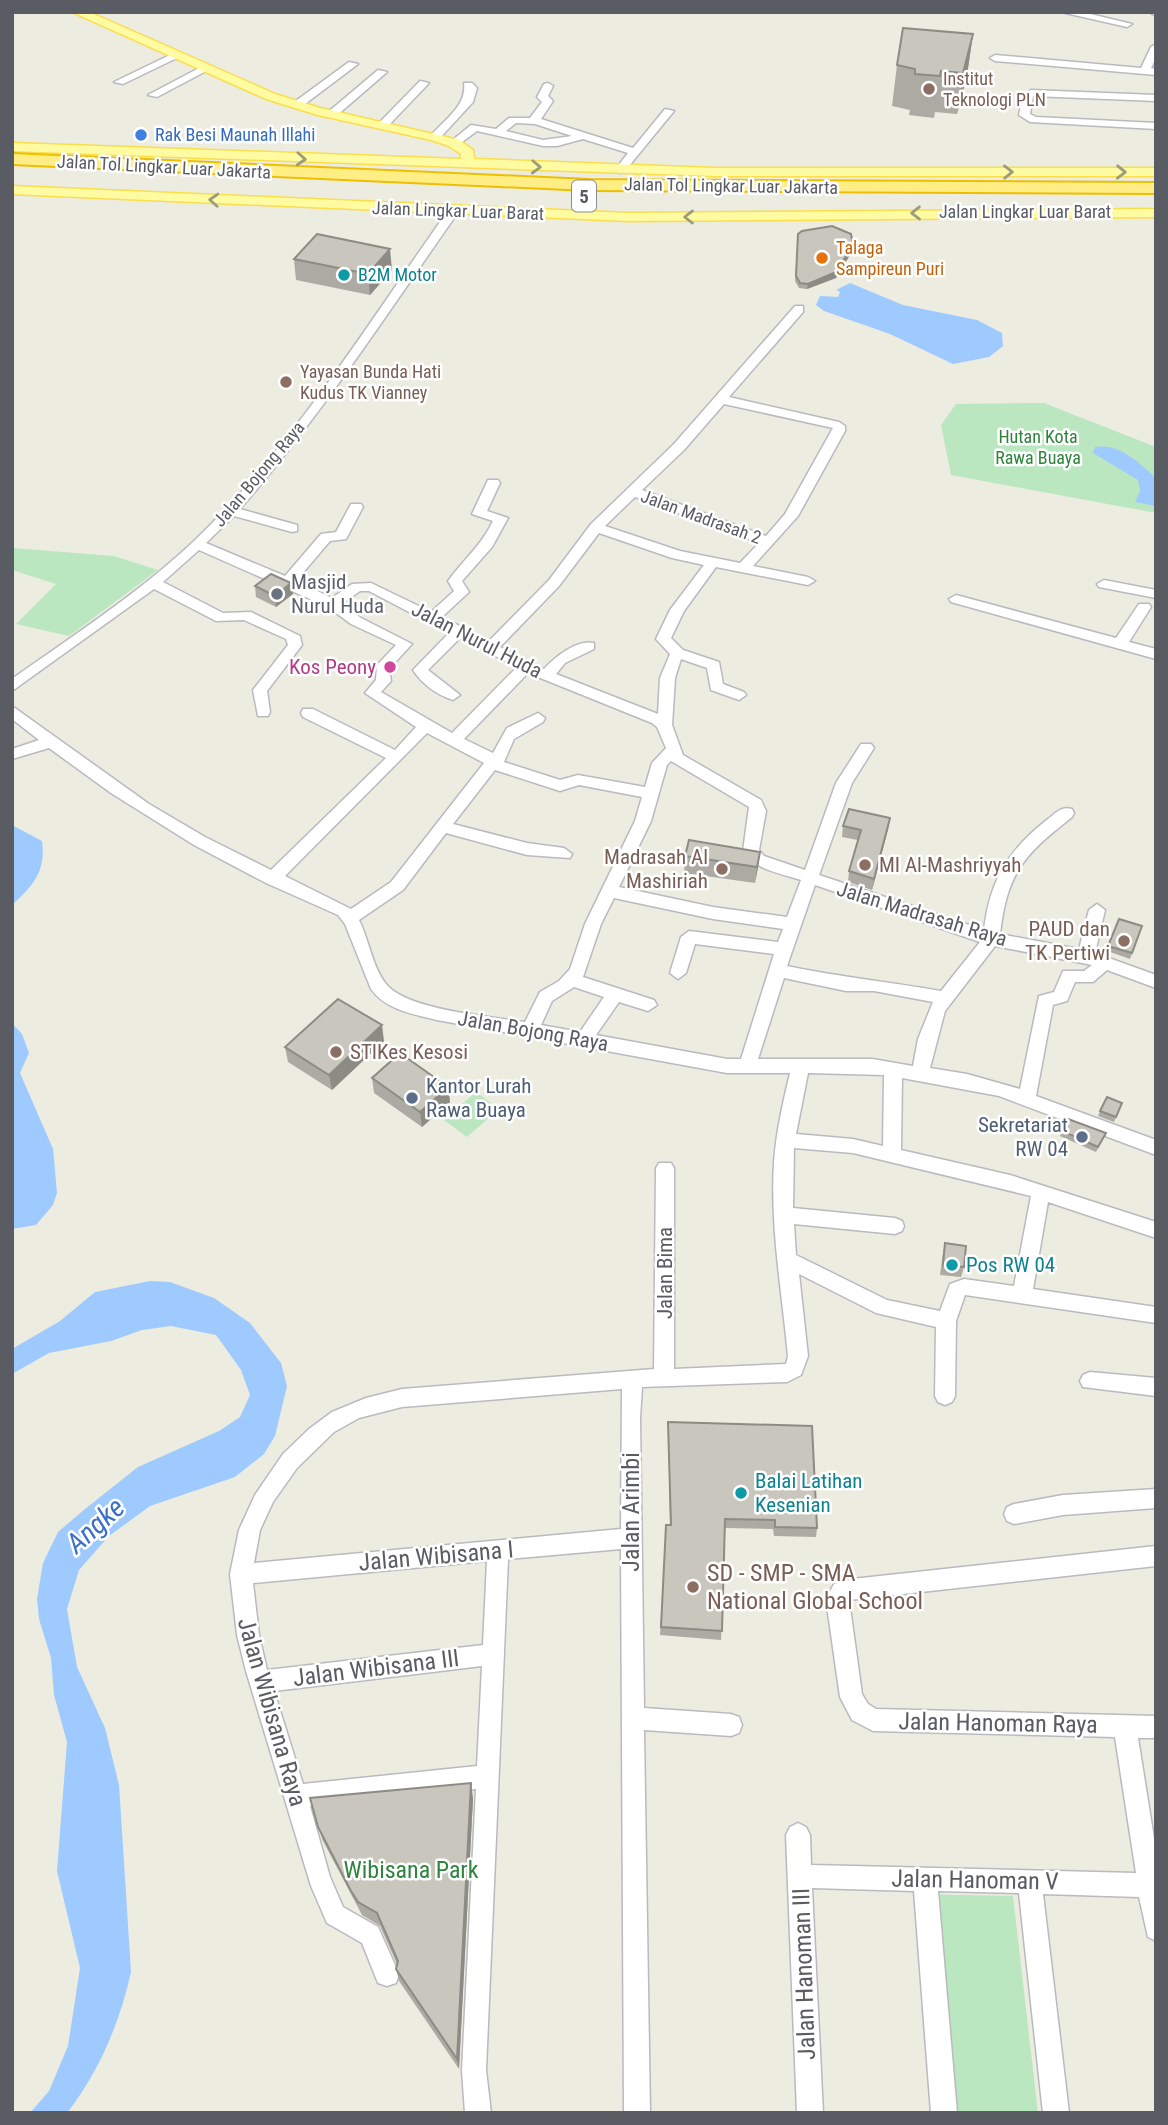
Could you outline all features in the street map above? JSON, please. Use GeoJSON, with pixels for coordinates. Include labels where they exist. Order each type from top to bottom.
{"type":"FeatureCollection","features":[{"type":"Feature","properties":{"kind":"highway","name":"Jalan Tol Lingkar Luar Jakarta"},"geometry":{"type":"LineString","coordinates":[[12,159],[589,185],[1156,188]]}},
{"type":"Feature","properties":{"kind":"highway","name":"Jalan Tol Lingkar Luar Jakarta"},"geometry":{"type":"LineString","coordinates":[[12,172],[589,196],[895,200],[1156,199]]}},
{"type":"Feature","properties":{"kind":"main road"},"geometry":{"type":"LineString","coordinates":[[79,12],[205,69],[297,105],[454,143],[468,153],[467,164]]}},
{"type":"Feature","properties":{"kind":"main road","name":"Jalan Lingkar Luar Barat"},"geometry":{"type":"LineString","coordinates":[[12,147],[621,170],[767,173],[1156,172]]}},
{"type":"Feature","properties":{"kind":"main road","name":"Jalan Lingkar Luar Barat"},"geometry":{"type":"LineString","coordinates":[[12,191],[628,217],[1156,213]]}},
{"type":"Feature","properties":{"kind":"street"},"geometry":{"type":"LineString","coordinates":[[1069,13],[1127,24]]}},
{"type":"Feature","properties":{"kind":"street"},"geometry":{"type":"LineString","coordinates":[[1144,72],[1156,47]]}},
{"type":"Feature","properties":{"kind":"street"},"geometry":{"type":"LineString","coordinates":[[119,82],[178,55]]}},
{"type":"Feature","properties":{"kind":"street"},"geometry":{"type":"LineString","coordinates":[[995,58],[1156,72]]}},
{"type":"Feature","properties":{"kind":"street"},"geometry":{"type":"LineString","coordinates":[[297,105],[353,64]]}},
{"type":"Feature","properties":{"kind":"street"},"geometry":{"type":"LineString","coordinates":[[153,95],[205,69]]}},
{"type":"Feature","properties":{"kind":"street"},"geometry":{"type":"LineString","coordinates":[[331,115],[382,72]]}},
{"type":"Feature","properties":{"kind":"street"},"geometry":{"type":"LineString","coordinates":[[383,125],[424,83]]}},
{"type":"Feature","properties":{"kind":"street"},"geometry":{"type":"LineString","coordinates":[[435,137],[471,97],[472,88],[468,85]]}},
{"type":"Feature","properties":{"kind":"street"},"geometry":{"type":"LineString","coordinates":[[536,121],[535,118],[547,107],[548,101],[542,97],[548,86]]}},
{"type":"Feature","properties":{"kind":"street"},"geometry":{"type":"LineString","coordinates":[[1156,98],[1040,92],[1028,95],[1024,115],[1034,120],[1156,126]]}},
{"type":"Feature","properties":{"kind":"street"},"geometry":{"type":"LineString","coordinates":[[621,170],[669,111]]}},
{"type":"Feature","properties":{"kind":"street"},"geometry":{"type":"LineString","coordinates":[[498,133],[513,120],[536,121],[635,152]]}},
{"type":"Feature","properties":{"kind":"street"},"geometry":{"type":"LineString","coordinates":[[454,143],[475,127],[544,142],[573,141],[583,135]]}},
{"type":"Feature","properties":{"kind":"street","name":"Jalan Bojong Raya"},"geometry":{"type":"LineString","coordinates":[[12,686],[153,583],[198,545],[232,511],[302,423],[453,211]]}},
{"type":"Feature","properties":{"kind":"street"},"geometry":{"type":"LineString","coordinates":[[491,647],[554,583],[596,527],[671,456],[799,309]]}},
{"type":"Feature","properties":{"kind":"street"},"geometry":{"type":"LineString","coordinates":[[720,399],[839,426],[839,431],[791,516],[743,569]]}},
{"type":"Feature","properties":{"kind":"street"},"geometry":{"type":"LineString","coordinates":[[434,617],[462,592],[455,581],[490,543],[496,531],[501,518],[479,514],[493,483]]}},
{"type":"Feature","properties":{"kind":"street","name":"Jalan Madrasah 2"},"geometry":{"type":"LineString","coordinates":[[632,491],[770,542]]}},
{"type":"Feature","properties":{"kind":"street"},"geometry":{"type":"LineString","coordinates":[[287,582],[326,537],[341,536],[356,507]]}},
{"type":"Feature","properties":{"kind":"street"},"geometry":{"type":"LineString","coordinates":[[232,511],[292,528]]}},
{"type":"Feature","properties":{"kind":"street"},"geometry":{"type":"LineString","coordinates":[[596,527],[633,542],[712,563],[808,581]]}},
{"type":"Feature","properties":{"kind":"street"},"geometry":{"type":"LineString","coordinates":[[198,545],[287,582],[333,604],[356,621],[405,644],[382,668],[384,681],[372,694],[425,726],[487,756],[494,763],[560,786],[578,780],[651,793]]}},
{"type":"Feature","properties":{"kind":"street"},"geometry":{"type":"LineString","coordinates":[[712,563],[677,610],[663,639],[678,653],[714,665],[716,687],[739,695]]}},
{"type":"Feature","properties":{"kind":"street"},"geometry":{"type":"LineString","coordinates":[[153,583],[221,618],[246,615],[293,636],[295,645],[260,690],[263,712]]}},
{"type":"Feature","properties":{"kind":"street"},"geometry":{"type":"LineString","coordinates":[[1104,584],[1156,594]]}},
{"type":"Feature","properties":{"kind":"street","name":"Jalan Nurul Huda"},"geometry":{"type":"LineString","coordinates":[[333,604],[357,587],[365,586],[434,617],[546,676],[649,715],[664,725]]}},
{"type":"Feature","properties":{"kind":"street"},"geometry":{"type":"LineString","coordinates":[[956,599],[1156,654]]}},
{"type":"Feature","properties":{"kind":"street"},"geometry":{"type":"LineString","coordinates":[[1120,644],[1144,607]]}},
{"type":"Feature","properties":{"kind":"street"},"geometry":{"type":"LineString","coordinates":[[453,695],[426,678],[420,670],[460,630]]}},
{"type":"Feature","properties":{"kind":"street"},"geometry":{"type":"LineString","coordinates":[[546,676],[560,660],[589,646]]}},
{"type":"Feature","properties":{"kind":"street"},"geometry":{"type":"LineString","coordinates":[[530,1030],[546,996],[572,980],[578,972],[593,924],[643,821],[660,763],[670,748],[664,725],[668,708],[667,671],[678,653]]}},
{"type":"Feature","properties":{"kind":"street"},"geometry":{"type":"LineString","coordinates":[[454,740],[526,666]]}},
{"type":"Feature","properties":{"kind":"street"},"geometry":{"type":"LineString","coordinates":[[12,711],[51,742],[158,816],[272,879],[332,904],[351,917],[397,886],[494,763],[509,735],[517,729],[528,727],[538,718]]}},
{"type":"Feature","properties":{"kind":"street"},"geometry":{"type":"LineString","coordinates":[[308,713],[396,757]]}},
{"type":"Feature","properties":{"kind":"street"},"geometry":{"type":"LineString","coordinates":[[272,879],[425,726]]}},
{"type":"Feature","properties":{"kind":"street"},"geometry":{"type":"LineString","coordinates":[[12,754],[51,742]]}},
{"type":"Feature","properties":{"kind":"street","name":"Jalan Madrasah Raya"},"geometry":{"type":"LineString","coordinates":[[670,748],[685,764],[755,804],[758,811],[753,856],[991,939],[1086,956],[1156,982]]}},
{"type":"Feature","properties":{"kind":"street","name":"Jalan Madrasah Raya"},"geometry":{"type":"LineString","coordinates":[[747,1068],[784,949],[844,783],[866,748]]}},
{"type":"Feature","properties":{"kind":"street"},"geometry":{"type":"LineString","coordinates":[[921,1072],[931,1024],[944,998],[991,939],[993,912],[1002,883],[1027,844],[1066,813]]}},
{"type":"Feature","properties":{"kind":"street"},"geometry":{"type":"LineString","coordinates":[[444,827],[527,849],[564,854]]}},
{"type":"Feature","properties":{"kind":"street"},"geometry":{"type":"LineString","coordinates":[[611,891],[713,913],[793,924]]}},
{"type":"Feature","properties":{"kind":"street"},"geometry":{"type":"LineString","coordinates":[[1086,956],[1097,909]]}},
{"type":"Feature","properties":{"kind":"street","name":"Jalan Bojong Raya"},"geometry":{"type":"LineString","coordinates":[[351,917],[380,993],[405,1005],[747,1068],[830,1064],[921,1072],[979,1084],[1027,1099],[1156,1148]]}},
{"type":"Feature","properties":{"kind":"street"},"geometry":{"type":"LineString","coordinates":[[678,973],[689,937],[784,949]]}},
{"type":"Feature","properties":{"kind":"street"},"geometry":{"type":"LineString","coordinates":[[1027,1099],[1045,1001],[1061,996],[1070,974],[1087,978],[1106,962]]}},
{"type":"Feature","properties":{"kind":"street"},"geometry":{"type":"LineString","coordinates":[[777,970],[846,985],[874,985],[944,998]]}},
{"type":"Feature","properties":{"kind":"street"},"geometry":{"type":"LineString","coordinates":[[572,980],[648,1005]]}},
{"type":"Feature","properties":{"kind":"street"},"geometry":{"type":"LineString","coordinates":[[584,1040],[615,994]]}},
{"type":"Feature","properties":{"kind":"street"},"geometry":{"type":"LineString","coordinates":[[633,1379],[787,1373],[794,1369],[798,1356],[783,1215],[786,1140],[800,1067]]}},
{"type":"Feature","properties":{"kind":"street"},"geometry":{"type":"LineString","coordinates":[[892,1156],[893,1069]]}},
{"type":"Feature","properties":{"kind":"street"},"geometry":{"type":"LineString","coordinates":[[786,1140],[833,1142],[1041,1192],[1156,1230]]}},
{"type":"Feature","properties":{"kind":"street","name":"Jalan Bima"},"geometry":{"type":"LineString","coordinates":[[664,1378],[665,1168]]}},
{"type":"Feature","properties":{"kind":"street"},"geometry":{"type":"LineString","coordinates":[[1022,1296],[1041,1192]]}},
{"type":"Feature","properties":{"kind":"street"},"geometry":{"type":"LineString","coordinates":[[783,1215],[895,1227]]}},
{"type":"Feature","properties":{"kind":"street"},"geometry":{"type":"LineString","coordinates":[[789,1260],[883,1307],[946,1321]]}},
{"type":"Feature","properties":{"kind":"street"},"geometry":{"type":"LineString","coordinates":[[945,1396],[946,1321],[957,1290],[964,1287],[1156,1315]]}},
{"type":"Feature","properties":{"kind":"street","name":"Jalan Arimbi"},"geometry":{"type":"LineString","coordinates":[[633,1379],[631,1538],[637,2113]]}},
{"type":"Feature","properties":{"kind":"street","name":"Jalan Wibisana Raya"},"geometry":{"type":"LineString","coordinates":[[387,1974],[370,1935],[335,1915],[318,1878],[247,1639],[240,1594],[241,1574],[257,1508],[273,1481],[312,1438],[337,1417],[368,1405],[402,1398],[633,1379]]}},
{"type":"Feature","properties":{"kind":"street"},"geometry":{"type":"LineString","coordinates":[[1090,1381],[1156,1388]]}},
{"type":"Feature","properties":{"kind":"street"},"geometry":{"type":"LineString","coordinates":[[1014,1514],[1063,1505],[1156,1497]]}},
{"type":"Feature","properties":{"kind":"street","name":"Jalan Wibisana I"},"geometry":{"type":"LineString","coordinates":[[241,1574],[631,1538]]}},
{"type":"Feature","properties":{"kind":"street"},"geometry":{"type":"LineString","coordinates":[[478,2113],[474,2070],[498,1550]]}},
{"type":"Feature","properties":{"kind":"street","name":"Jalan Hanoman Raya"},"geometry":{"type":"LineString","coordinates":[[1156,1556],[842,1591],[837,1599],[844,1632],[851,1697],[860,1712],[873,1720],[1156,1727]]}},
{"type":"Feature","properties":{"kind":"street","name":"Jalan Wibisana III"},"geometry":{"type":"LineString","coordinates":[[260,1682],[493,1654]]}},
{"type":"Feature","properties":{"kind":"street"},"geometry":{"type":"LineString","coordinates":[[634,1718],[732,1725]]}},
{"type":"Feature","properties":{"kind":"street"},"geometry":{"type":"LineString","coordinates":[[1125,1726],[1156,1929]]}},
{"type":"Feature","properties":{"kind":"street"},"geometry":{"type":"LineString","coordinates":[[295,1796],[487,1776]]}},
{"type":"Feature","properties":{"kind":"street","name":"Jalan Hanoman III"},"geometry":{"type":"LineString","coordinates":[[798,1835],[810,2113]]}},
{"type":"Feature","properties":{"kind":"street","name":"Jalan Hanoman V"},"geometry":{"type":"LineString","coordinates":[[800,1876],[1149,1885]]}},
{"type":"Feature","properties":{"kind":"street"},"geometry":{"type":"LineString","coordinates":[[925,1879],[944,2113]]}},
{"type":"Feature","properties":{"kind":"street"},"geometry":{"type":"LineString","coordinates":[[1030,1882],[1056,2113]]}},
{"type":"Feature","properties":{"kind":"green space","name":"Hutan Kota Rawa Buaya"},"geometry":{"type":"Polygon","coordinates":[[[1044,403],[1156,447],[1156,513],[951,475],[941,425],[956,404],[1044,403]]]}},
{"type":"Feature","properties":{"kind":"green space"},"geometry":{"type":"Polygon","coordinates":[[[12,548],[114,556],[158,570],[69,636],[16,624],[56,584],[12,570],[12,548]]]}},
{"type":"Feature","properties":{"kind":"green space"},"geometry":{"type":"Polygon","coordinates":[[[476,1092],[499,1109],[467,1137],[444,1120],[476,1092]]]}},
{"type":"Feature","properties":{"kind":"green space"},"geometry":{"type":"Polygon","coordinates":[[[913,1894],[1013,1896],[1038,2113],[931,2113],[913,1894]]]}},
{"type":"Feature","properties":{"kind":"water"},"geometry":{"type":"Polygon","coordinates":[[[850,283],[903,305],[977,320],[1002,333],[1003,346],[989,357],[953,364],[890,334],[824,311],[816,305],[820,296],[838,297],[840,292],[836,290],[850,283]]]}},
{"type":"Feature","properties":{"kind":"water"},"geometry":{"type":"Polygon","coordinates":[[[1095,447],[1121,451],[1156,478],[1156,506],[1135,502],[1140,491],[1138,480],[1093,453],[1095,447]]]}},
{"type":"Feature","properties":{"kind":"water"},"geometry":{"type":"Polygon","coordinates":[[[12,825],[42,841],[43,852],[37,877],[12,905],[12,825]]]}},
{"type":"Feature","properties":{"kind":"water"},"geometry":{"type":"Polygon","coordinates":[[[12,1023],[22,1034],[29,1053],[20,1073],[53,1149],[57,1193],[53,1205],[36,1225],[12,1229],[12,1023]]]}},
{"type":"Feature","properties":{"kind":"water","name":"Angke"},"geometry":{"type":"Polygon","coordinates":[[[150,1281],[170,1282],[214,1298],[250,1323],[281,1363],[287,1386],[275,1436],[264,1454],[235,1477],[150,1506],[109,1536],[79,1570],[67,1609],[77,1667],[105,1728],[119,1785],[131,1972],[107,2046],[89,2081],[67,2113],[30,2113],[49,2091],[68,2046],[80,1968],[57,1871],[67,1742],[54,1695],[51,1658],[39,1619],[37,1599],[43,1563],[58,1532],[85,1509],[138,1467],[219,1431],[240,1417],[250,1395],[241,1370],[216,1335],[171,1326],[142,1330],[111,1341],[49,1353],[12,1374],[12,1349],[60,1321],[95,1292],[150,1281]]]}},
{"type":"Feature","properties":{"kind":"building"},"geometry":{"type":"Polygon","coordinates":[[[903,28],[973,34],[963,73],[941,71],[940,76],[915,74],[915,69],[897,65],[903,28]]]}},
{"type":"Feature","properties":{"kind":"building","name":"Talaga Sampireun Puri"},"geometry":{"type":"Polygon","coordinates":[[[832,226],[851,234],[853,245],[836,272],[808,284],[800,283],[796,276],[798,234],[832,226]]]}},
{"type":"Feature","properties":{"kind":"building"},"geometry":{"type":"Polygon","coordinates":[[[317,234],[390,249],[368,274],[294,259],[317,234]]]}},
{"type":"Feature","properties":{"kind":"building"},"geometry":{"type":"Polygon","coordinates":[[[271,574],[291,583],[275,596],[255,586],[271,574]]]}},
{"type":"Feature","properties":{"kind":"building","name":"MI Al-Mashriyyah"},"geometry":{"type":"Polygon","coordinates":[[[849,809],[890,818],[874,879],[849,871],[861,830],[843,826],[849,809]]]}},
{"type":"Feature","properties":{"kind":"building"},"geometry":{"type":"Polygon","coordinates":[[[689,840],[760,852],[757,867],[685,856],[689,840]]]}},
{"type":"Feature","properties":{"kind":"building","name":"PAUD dan TK Pertiwi"},"geometry":{"type":"Polygon","coordinates":[[[1119,919],[1142,926],[1132,953],[1108,946],[1119,919]]]}},
{"type":"Feature","properties":{"kind":"building","name":"STIKes Kesosi"},"geometry":{"type":"Polygon","coordinates":[[[338,999],[382,1025],[329,1075],[285,1047],[338,999]]]}},
{"type":"Feature","properties":{"kind":"building"},"geometry":{"type":"Polygon","coordinates":[[[400,1053],[448,1087],[420,1112],[372,1078],[400,1053]]]}},
{"type":"Feature","properties":{"kind":"building"},"geometry":{"type":"Polygon","coordinates":[[[1107,1097],[1122,1103],[1116,1117],[1100,1111],[1107,1097]]]}},
{"type":"Feature","properties":{"kind":"building","name":"Sekretariat RW 04"},"geometry":{"type":"Polygon","coordinates":[[[1068,1119],[1106,1133],[1098,1147],[1062,1131],[1068,1119]]]}},
{"type":"Feature","properties":{"kind":"building"},"geometry":{"type":"Polygon","coordinates":[[[945,1243],[966,1246],[964,1267],[943,1265],[945,1243]]]}},
{"type":"Feature","properties":{"kind":"building"},"geometry":{"type":"Polygon","coordinates":[[[668,1422],[812,1426],[817,1528],[775,1527],[775,1520],[725,1519],[722,1631],[661,1627],[666,1525],[671,1525],[668,1422]]]}},
{"type":"Feature","properties":{"kind":"building","name":"Wibisana Park"},"geometry":{"type":"Polygon","coordinates":[[[471,1783],[457,2059],[396,1969],[398,1961],[377,1913],[358,1902],[351,1891],[318,1827],[310,1798],[471,1783]]]}},
{"type":"Feature","properties":{"kind":"place","name":"Institut Teknologi PLN"},"geometry":{"type":"Point","coordinates":[929,89]}},
{"type":"Feature","properties":{"kind":"place","name":"Rak Besi Maunah Illahi"},"geometry":{"type":"Point","coordinates":[141,135]}},
{"type":"Feature","properties":{"kind":"place","name":"Talaga Sampireun Puri"},"geometry":{"type":"Point","coordinates":[822,258]}},
{"type":"Feature","properties":{"kind":"place","name":"B2M Motor"},"geometry":{"type":"Point","coordinates":[344,275]}},
{"type":"Feature","properties":{"kind":"place","name":"Yayasan Bunda Hati Kudus TK Vianney"},"geometry":{"type":"Point","coordinates":[286,382]}},
{"type":"Feature","properties":{"kind":"place","name":"Masjid Nurul Huda"},"geometry":{"type":"Point","coordinates":[277,594]}},
{"type":"Feature","properties":{"kind":"place","name":"Kos Peony"},"geometry":{"type":"Point","coordinates":[390,667]}},
{"type":"Feature","properties":{"kind":"place","name":"MI Al-Mashriyyah"},"geometry":{"type":"Point","coordinates":[865,865]}},
{"type":"Feature","properties":{"kind":"place","name":"Madrasah Al Mashiriah"},"geometry":{"type":"Point","coordinates":[722,869]}},
{"type":"Feature","properties":{"kind":"place","name":"PAUD dan TK Pertiwi"},"geometry":{"type":"Point","coordinates":[1124,941]}},
{"type":"Feature","properties":{"kind":"place","name":"STIKes Kesosi"},"geometry":{"type":"Point","coordinates":[336,1052]}},
{"type":"Feature","properties":{"kind":"place","name":"Kantor Lurah Rawa Buaya"},"geometry":{"type":"Point","coordinates":[412,1098]}},
{"type":"Feature","properties":{"kind":"place","name":"Sekretariat RW 04"},"geometry":{"type":"Point","coordinates":[1082,1137]}},
{"type":"Feature","properties":{"kind":"place","name":"Pos RW 04"},"geometry":{"type":"Point","coordinates":[952,1265]}},
{"type":"Feature","properties":{"kind":"place","name":"Balai Latihan Kesenian"},"geometry":{"type":"Point","coordinates":[741,1493]}},
{"type":"Feature","properties":{"kind":"place","name":"SD - SMP - SMA National Global School"},"geometry":{"type":"Point","coordinates":[693,1587]}}]}
